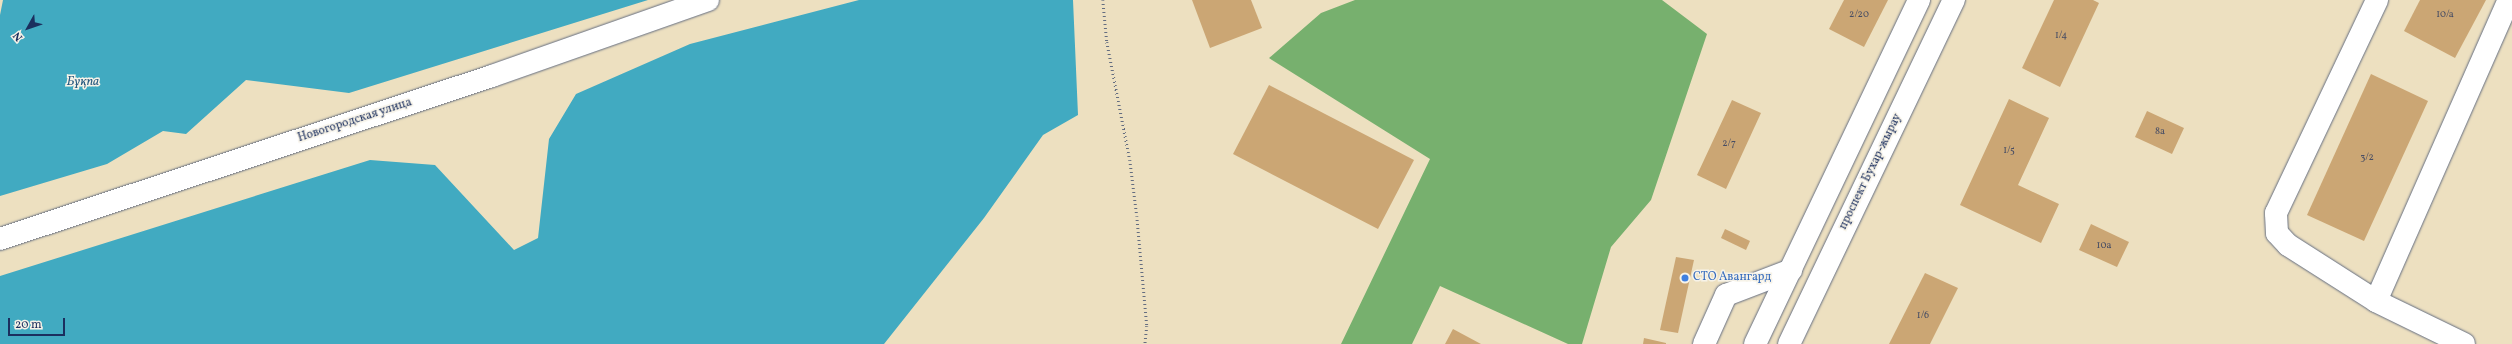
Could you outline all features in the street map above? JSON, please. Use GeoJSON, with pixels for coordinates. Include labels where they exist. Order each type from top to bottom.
{"type":"FeatureCollection","features":[{"type":"Feature","properties":{"kind":"main road","name":"Новогородская улица"},"geometry":{"type":"LineString","coordinates":[[0,239],[492,76],[708,0]]}},
{"type":"Feature","properties":{"kind":"main road"},"geometry":{"type":"LineString","coordinates":[[1756,344],[1919,0]]}},
{"type":"Feature","properties":{"kind":"main road","name":"проспект Бухар-жырау"},"geometry":{"type":"LineString","coordinates":[[1789,344],[1954,0]]}},
{"type":"Feature","properties":{"kind":"main road"},"geometry":{"type":"LineString","coordinates":[[2377,0],[2276,213],[2277,232],[2288,245],[2376,301],[2464,344]]}},
{"type":"Feature","properties":{"kind":"main road"},"geometry":{"type":"LineString","coordinates":[[2376,301],[2509,0]]}},
{"type":"Feature","properties":{"kind":"main road"},"geometry":{"type":"LineString","coordinates":[[1704,344],[1726,295],[1791,270]]}},
{"type":"Feature","properties":{"kind":"path"},"geometry":{"type":"LineString","coordinates":[[1104,0],[1107,42],[1130,160],[1137,216],[1147,326],[1145,344]]}},
{"type":"Feature","properties":{"kind":"green space"},"geometry":{"type":"Polygon","coordinates":[[[1355,0],[1662,0],[1707,34],[1651,200],[1611,247],[1582,344],[1568,344],[1440,286],[1412,344],[1341,344],[1430,159],[1269,58],[1321,13],[1355,0]]]}},
{"type":"Feature","properties":{"kind":"water","name":"Бұқпа"},"geometry":{"type":"Polygon","coordinates":[[[3,0],[648,0],[349,93],[246,80],[186,134],[163,131],[107,164],[0,196],[0,15],[3,0]]]}},
{"type":"Feature","properties":{"kind":"water"},"geometry":{"type":"Polygon","coordinates":[[[859,0],[1073,0],[1078,115],[1043,135],[984,218],[884,344],[0,344],[0,276],[370,160],[435,165],[514,250],[538,238],[549,139],[576,94],[690,44],[859,0]]]}},
{"type":"Feature","properties":{"kind":"building"},"geometry":{"type":"Polygon","coordinates":[[[1192,0],[1251,0],[1262,28],[1210,48],[1192,0]]]}},
{"type":"Feature","properties":{"kind":"building"},"geometry":{"type":"Polygon","coordinates":[[[1844,0],[1888,0],[1864,47],[1829,29],[1844,0]]]}},
{"type":"Feature","properties":{"kind":"building"},"geometry":{"type":"Polygon","coordinates":[[[2054,0],[2093,0],[2099,3],[2060,87],[2022,68],[2054,0]]]}},
{"type":"Feature","properties":{"kind":"building"},"geometry":{"type":"Polygon","coordinates":[[[2420,0],[2486,0],[2455,58],[2404,31],[2420,0]]]}},
{"type":"Feature","properties":{"kind":"building"},"geometry":{"type":"Polygon","coordinates":[[[2371,74],[2428,101],[2364,241],[2307,215],[2371,74]]]}},
{"type":"Feature","properties":{"kind":"building"},"geometry":{"type":"Polygon","coordinates":[[[1269,85],[1414,160],[1378,229],[1233,154],[1269,85]]]}},
{"type":"Feature","properties":{"kind":"building"},"geometry":{"type":"Polygon","coordinates":[[[2009,99],[2049,118],[2018,185],[2059,204],[2041,243],[1960,205],[2009,99]]]}},
{"type":"Feature","properties":{"kind":"building"},"geometry":{"type":"Polygon","coordinates":[[[1732,100],[1761,113],[1726,189],[1697,175],[1732,100]]]}},
{"type":"Feature","properties":{"kind":"building"},"geometry":{"type":"Polygon","coordinates":[[[2147,111],[2184,128],[2172,154],[2135,137],[2147,111]]]}},
{"type":"Feature","properties":{"kind":"building"},"geometry":{"type":"Polygon","coordinates":[[[2091,224],[2129,242],[2117,267],[2079,250],[2091,224]]]}},
{"type":"Feature","properties":{"kind":"building"},"geometry":{"type":"Polygon","coordinates":[[[1725,229],[1750,241],[1746,250],[1721,238],[1725,229]]]}},
{"type":"Feature","properties":{"kind":"building"},"geometry":{"type":"Polygon","coordinates":[[[1676,257],[1694,260],[1678,333],[1660,330],[1676,257]]]}},
{"type":"Feature","properties":{"kind":"building"},"geometry":{"type":"Polygon","coordinates":[[[1925,273],[1958,288],[1930,344],[1889,344],[1925,273]]]}},
{"type":"Feature","properties":{"kind":"building"},"geometry":{"type":"Polygon","coordinates":[[[1453,329],[1481,344],[1445,344],[1453,329]]]}},
{"type":"Feature","properties":{"kind":"building"},"geometry":{"type":"Polygon","coordinates":[[[1644,338],[1666,343],[1666,344],[1643,344],[1644,338]]]}},
{"type":"Feature","properties":{"kind":"place","name":"СТО Авангард"},"geometry":{"type":"Point","coordinates":[1685,278]}}]}
